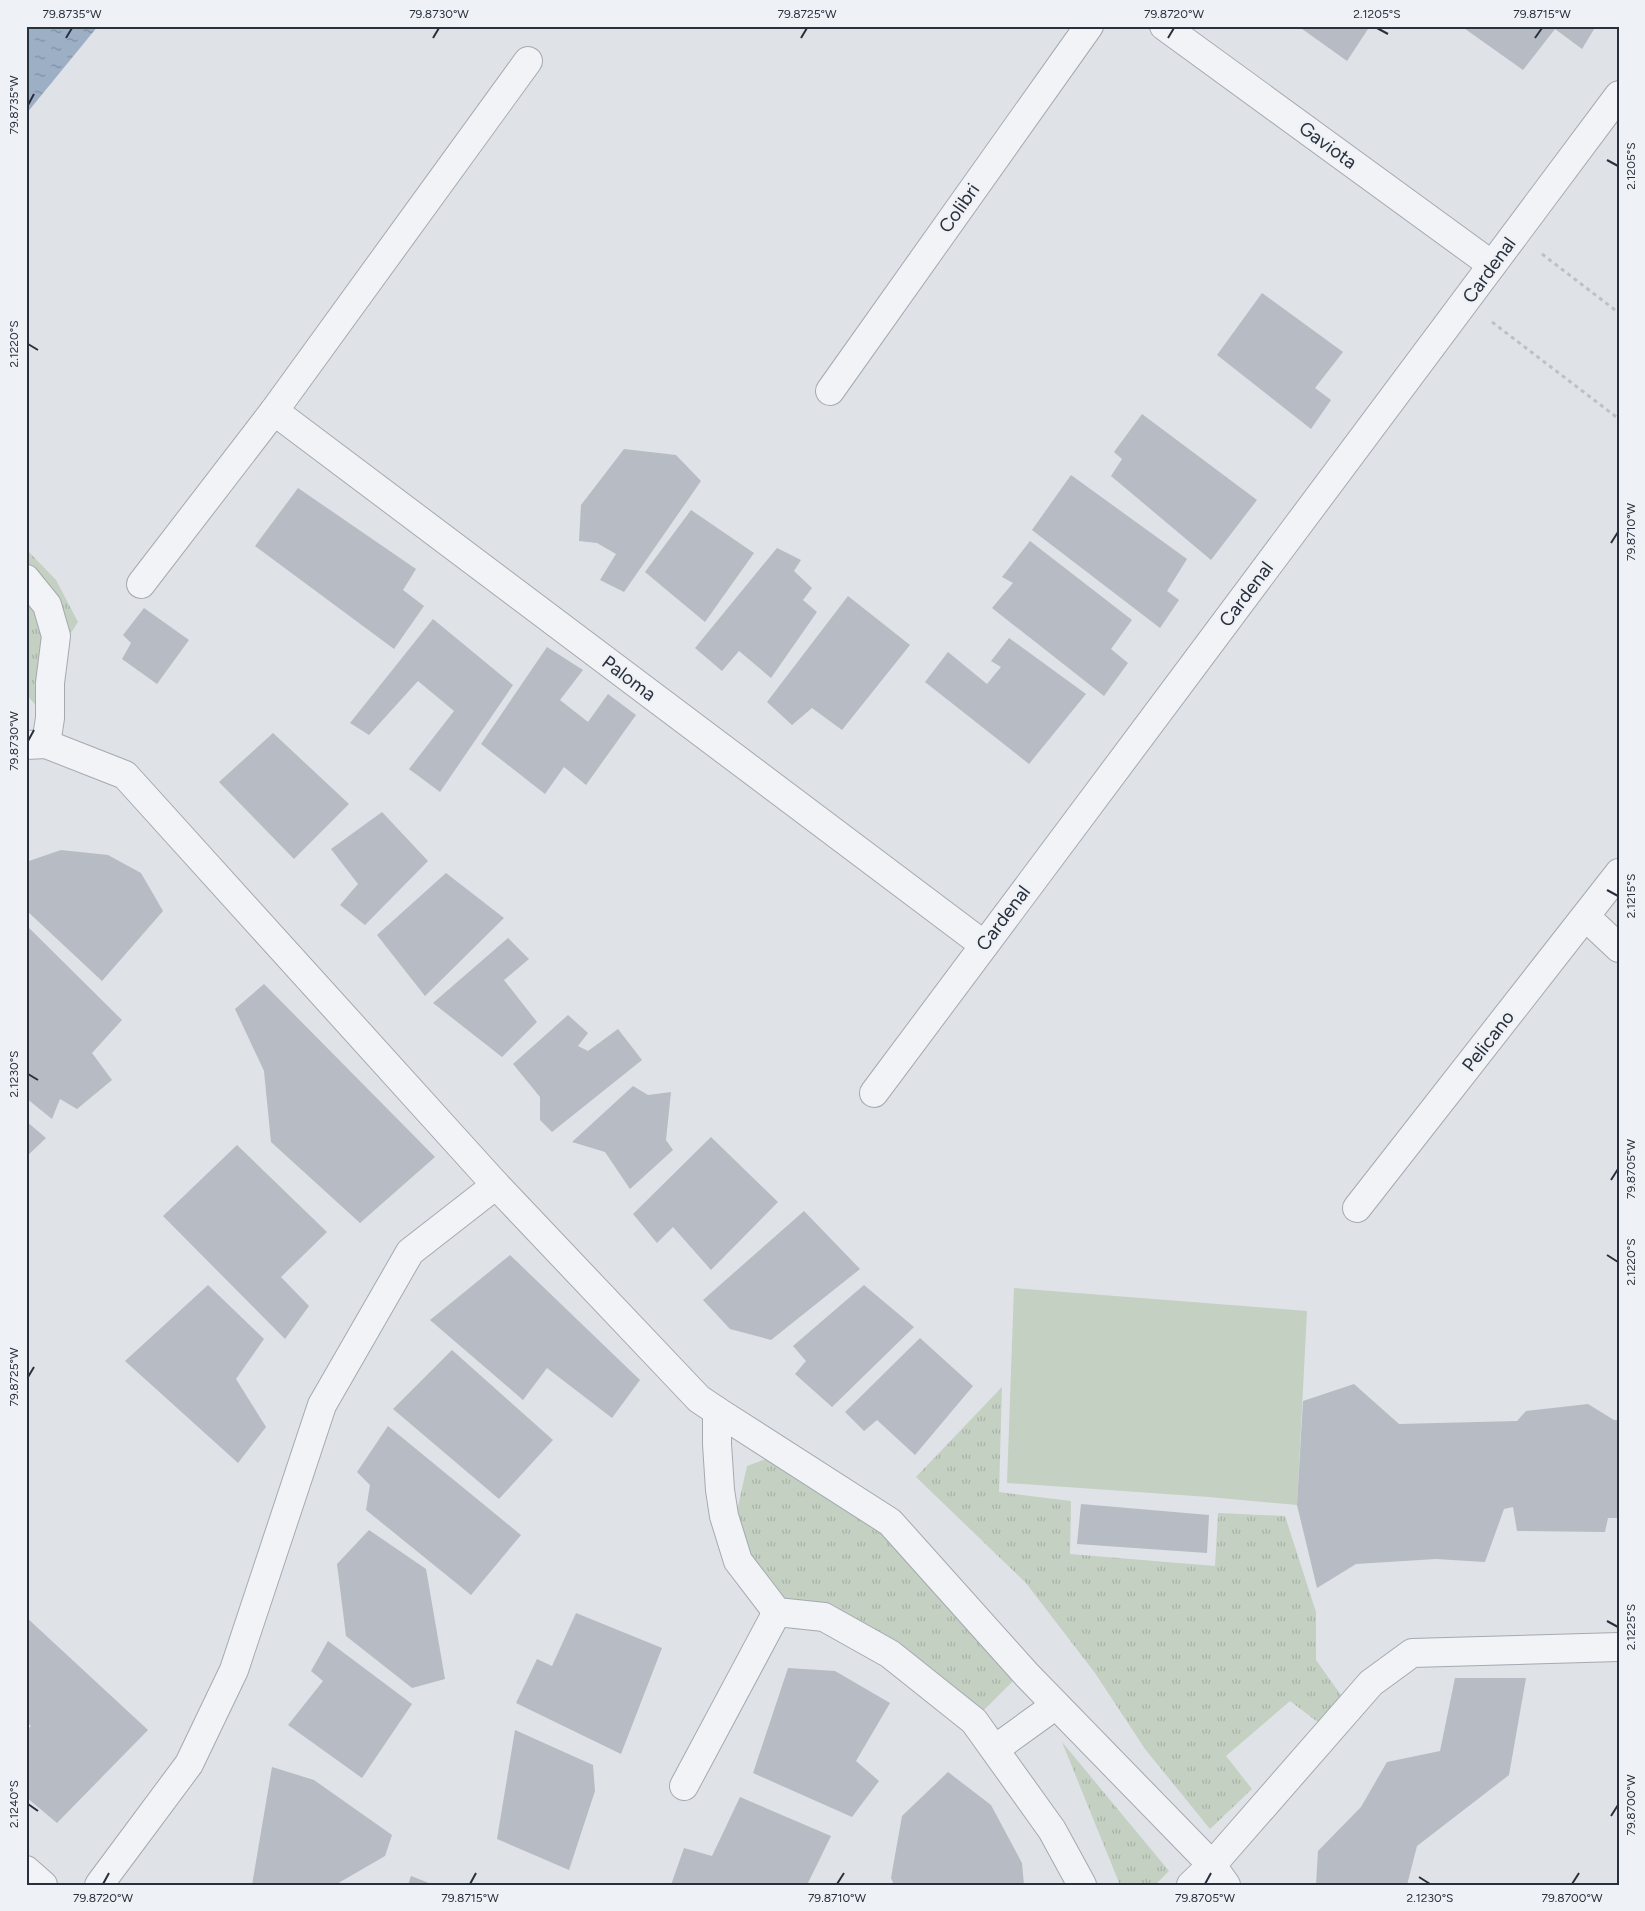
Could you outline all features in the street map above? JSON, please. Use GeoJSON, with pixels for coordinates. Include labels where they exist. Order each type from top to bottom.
{"type":"FeatureCollection","features":[{"type":"Feature","properties":{"kind":"street","name":"Colibri"},"geometry":{"type":"LineString","coordinates":[[830,391],[1089,26]]}},
{"type":"Feature","properties":{"kind":"street","name":"Gaviota"},"geometry":{"type":"LineString","coordinates":[[1164,26],[1492,265]]}},
{"type":"Feature","properties":{"kind":"street"},"geometry":{"type":"LineString","coordinates":[[141,584],[274,411],[528,61]]}},
{"type":"Feature","properties":{"kind":"street","name":"Cardenal"},"geometry":{"type":"LineString","coordinates":[[874,1093],[1619,95]]}},
{"type":"Feature","properties":{"kind":"street","name":"Paloma"},"geometry":{"type":"LineString","coordinates":[[274,411],[984,945]]}},
{"type":"Feature","properties":{"kind":"street"},"geometry":{"type":"LineString","coordinates":[[26,579],[47,606],[56,636],[50,683],[50,718],[36,744],[125,776],[496,1185],[699,1399],[890,1522],[1014,1661],[1219,1875]]}},
{"type":"Feature","properties":{"kind":"street","name":"Pelicano"},"geometry":{"type":"LineString","coordinates":[[1357,1208],[1586,918],[1619,873]]}},
{"type":"Feature","properties":{"kind":"street"},"geometry":{"type":"LineString","coordinates":[[1586,918],[1619,948]]}},
{"type":"Feature","properties":{"kind":"street"},"geometry":{"type":"LineString","coordinates":[[99,1885],[189,1764],[234,1670],[322,1405],[410,1252],[496,1185]]}},
{"type":"Feature","properties":{"kind":"street"},"geometry":{"type":"LineString","coordinates":[[717,1411],[720,1490],[724,1516],[738,1562],[777,1612],[824,1617],[890,1654],[974,1721],[1052,1830],[1082,1885]]}},
{"type":"Feature","properties":{"kind":"street"},"geometry":{"type":"LineString","coordinates":[[684,1786],[777,1612]]}},
{"type":"Feature","properties":{"kind":"street"},"geometry":{"type":"LineString","coordinates":[[1191,1885],[1219,1875],[1371,1683],[1412,1653],[1619,1647]]}},
{"type":"Feature","properties":{"kind":"street"},"geometry":{"type":"LineString","coordinates":[[995,1750],[1056,1705]]}},
{"type":"Feature","properties":{"kind":"street"},"geometry":{"type":"LineString","coordinates":[[26,1870],[43,1885]]}},
{"type":"Feature","properties":{"kind":"path"},"geometry":{"type":"LineString","coordinates":[[1516,233],[1619,313]]}},
{"type":"Feature","properties":{"kind":"path"},"geometry":{"type":"LineString","coordinates":[[1465,302],[1619,419]]}},
{"type":"Feature","properties":{"kind":"green space"},"geometry":{"type":"Polygon","coordinates":[[[26,549],[56,580],[78,622],[45,672],[45,716],[26,694],[26,549]]]}},
{"type":"Feature","properties":{"kind":"green space"},"geometry":{"type":"Polygon","coordinates":[[[1014,1288],[1307,1311],[1297,1505],[1007,1483],[1014,1288]]]}},
{"type":"Feature","properties":{"kind":"green space"},"geometry":{"type":"Polygon","coordinates":[[[1002,1387],[999,1492],[1071,1501],[1070,1554],[1215,1566],[1218,1513],[1285,1516],[1316,1612],[1316,1660],[1343,1698],[1323,1726],[1290,1701],[1226,1756],[1252,1789],[1210,1829],[1145,1749],[1095,1673],[1026,1583],[916,1477],[1002,1387]]]}},
{"type":"Feature","properties":{"kind":"green space"},"geometry":{"type":"Polygon","coordinates":[[[780,1454],[900,1533],[1022,1672],[980,1714],[828,1622],[775,1615],[747,1568],[736,1515],[747,1466],[780,1454]]]}},
{"type":"Feature","properties":{"kind":"green space"},"geometry":{"type":"Polygon","coordinates":[[[1062,1742],[1169,1871],[1155,1885],[1120,1885],[1062,1742]]]}},
{"type":"Feature","properties":{"kind":"water"},"geometry":{"type":"Polygon","coordinates":[[[26,26],[98,26],[26,114],[26,26]]]}},
{"type":"Feature","properties":{"kind":"building"},"geometry":{"type":"Polygon","coordinates":[[[1298,26],[1370,26],[1347,61],[1298,26]]]}},
{"type":"Feature","properties":{"kind":"building"},"geometry":{"type":"Polygon","coordinates":[[[1461,26],[1596,26],[1582,49],[1555,29],[1523,70],[1461,26]]]}},
{"type":"Feature","properties":{"kind":"building"},"geometry":{"type":"Polygon","coordinates":[[[1262,293],[1343,352],[1315,388],[1331,400],[1311,429],[1217,355],[1262,293]]]}},
{"type":"Feature","properties":{"kind":"building"},"geometry":{"type":"Polygon","coordinates":[[[1142,414],[1257,500],[1211,560],[1111,476],[1122,459],[1114,452],[1142,414]]]}},
{"type":"Feature","properties":{"kind":"building"},"geometry":{"type":"Polygon","coordinates":[[[624,449],[676,455],[701,481],[624,592],[600,580],[616,554],[597,543],[579,541],[581,505],[624,449]]]}},
{"type":"Feature","properties":{"kind":"building"},"geometry":{"type":"Polygon","coordinates":[[[1071,475],[1187,559],[1167,591],[1179,600],[1160,628],[1032,530],[1071,475]]]}},
{"type":"Feature","properties":{"kind":"building"},"geometry":{"type":"Polygon","coordinates":[[[298,488],[416,569],[403,590],[424,606],[394,649],[255,546],[298,488]]]}},
{"type":"Feature","properties":{"kind":"building"},"geometry":{"type":"Polygon","coordinates":[[[691,510],[754,553],[705,622],[645,572],[691,510]]]}},
{"type":"Feature","properties":{"kind":"building"},"geometry":{"type":"Polygon","coordinates":[[[1030,541],[1132,620],[1111,649],[1128,663],[1104,696],[992,608],[1013,583],[1002,577],[1030,541]]]}},
{"type":"Feature","properties":{"kind":"building"},"geometry":{"type":"Polygon","coordinates":[[[777,548],[801,560],[794,571],[812,588],[803,600],[817,612],[771,678],[739,651],[722,671],[695,648],[777,548]]]}},
{"type":"Feature","properties":{"kind":"building"},"geometry":{"type":"Polygon","coordinates":[[[848,596],[910,645],[842,730],[812,708],[792,725],[767,702],[848,596]]]}},
{"type":"Feature","properties":{"kind":"building"},"geometry":{"type":"Polygon","coordinates":[[[144,608],[189,640],[157,684],[122,659],[131,643],[123,635],[144,608]]]}},
{"type":"Feature","properties":{"kind":"building"},"geometry":{"type":"Polygon","coordinates":[[[433,619],[513,685],[440,792],[409,769],[454,711],[418,681],[369,735],[350,723],[433,619]]]}},
{"type":"Feature","properties":{"kind":"building"},"geometry":{"type":"Polygon","coordinates":[[[1009,638],[1086,694],[1029,764],[925,682],[948,652],[987,684],[1001,667],[991,661],[1009,638]]]}},
{"type":"Feature","properties":{"kind":"building"},"geometry":{"type":"Polygon","coordinates":[[[547,647],[583,670],[560,700],[588,722],[608,694],[636,715],[586,785],[564,767],[545,794],[481,744],[547,647]]]}},
{"type":"Feature","properties":{"kind":"building"},"geometry":{"type":"Polygon","coordinates":[[[273,733],[349,804],[294,859],[219,782],[273,733]]]}},
{"type":"Feature","properties":{"kind":"building"},"geometry":{"type":"Polygon","coordinates":[[[382,812],[428,861],[365,925],[340,905],[358,884],[331,849],[382,812]]]}},
{"type":"Feature","properties":{"kind":"building"},"geometry":{"type":"Polygon","coordinates":[[[61,850],[108,855],[141,873],[163,911],[102,981],[26,910],[26,862],[61,850]]]}},
{"type":"Feature","properties":{"kind":"building"},"geometry":{"type":"Polygon","coordinates":[[[446,873],[504,918],[425,996],[377,935],[446,873]]]}},
{"type":"Feature","properties":{"kind":"building"},"geometry":{"type":"Polygon","coordinates":[[[26,925],[122,1020],[92,1053],[112,1080],[77,1109],[60,1099],[52,1119],[26,1098],[26,925]]]}},
{"type":"Feature","properties":{"kind":"building"},"geometry":{"type":"Polygon","coordinates":[[[508,938],[529,959],[504,980],[537,1022],[502,1057],[433,1003],[508,938]]]}},
{"type":"Feature","properties":{"kind":"building"},"geometry":{"type":"Polygon","coordinates":[[[264,984],[435,1157],[360,1223],[271,1142],[264,1071],[235,1009],[264,984]]]}},
{"type":"Feature","properties":{"kind":"building"},"geometry":{"type":"Polygon","coordinates":[[[568,1015],[588,1033],[578,1046],[588,1051],[618,1029],[642,1060],[552,1132],[540,1120],[540,1097],[513,1064],[568,1015]]]}},
{"type":"Feature","properties":{"kind":"building"},"geometry":{"type":"Polygon","coordinates":[[[633,1086],[648,1095],[671,1092],[666,1140],[673,1150],[630,1189],[605,1152],[572,1142],[633,1086]]]}},
{"type":"Feature","properties":{"kind":"building"},"geometry":{"type":"Polygon","coordinates":[[[26,1121],[46,1138],[26,1157],[26,1121]]]}},
{"type":"Feature","properties":{"kind":"building"},"geometry":{"type":"Polygon","coordinates":[[[711,1137],[778,1202],[711,1270],[673,1227],[657,1243],[633,1214],[711,1137]]]}},
{"type":"Feature","properties":{"kind":"building"},"geometry":{"type":"Polygon","coordinates":[[[237,1145],[327,1232],[281,1277],[309,1306],[285,1339],[163,1216],[237,1145]]]}},
{"type":"Feature","properties":{"kind":"building"},"geometry":{"type":"Polygon","coordinates":[[[804,1211],[860,1269],[771,1340],[730,1329],[703,1300],[804,1211]]]}},
{"type":"Feature","properties":{"kind":"building"},"geometry":{"type":"Polygon","coordinates":[[[510,1255],[640,1380],[612,1418],[547,1368],[523,1400],[430,1320],[510,1255]]]}},
{"type":"Feature","properties":{"kind":"building"},"geometry":{"type":"Polygon","coordinates":[[[208,1285],[264,1339],[236,1379],[266,1427],[238,1463],[125,1361],[208,1285]]]}},
{"type":"Feature","properties":{"kind":"building"},"geometry":{"type":"Polygon","coordinates":[[[864,1285],[914,1327],[832,1407],[795,1374],[806,1361],[793,1346],[864,1285]]]}},
{"type":"Feature","properties":{"kind":"building"},"geometry":{"type":"Polygon","coordinates":[[[920,1338],[973,1386],[915,1455],[877,1420],[864,1431],[845,1412],[920,1338]]]}},
{"type":"Feature","properties":{"kind":"building"},"geometry":{"type":"Polygon","coordinates":[[[452,1350],[553,1440],[499,1499],[393,1409],[452,1350]]]}},
{"type":"Feature","properties":{"kind":"building"},"geometry":{"type":"Polygon","coordinates":[[[1354,1384],[1399,1424],[1517,1421],[1526,1411],[1588,1404],[1614,1420],[1619,1420],[1619,1518],[1608,1518],[1605,1532],[1517,1531],[1513,1507],[1504,1509],[1485,1562],[1436,1559],[1356,1564],[1317,1588],[1297,1505],[1303,1401],[1354,1384]]]}},
{"type":"Feature","properties":{"kind":"building"},"geometry":{"type":"Polygon","coordinates":[[[388,1426],[521,1535],[471,1595],[366,1510],[370,1485],[357,1472],[388,1426]]]}},
{"type":"Feature","properties":{"kind":"building"},"geometry":{"type":"Polygon","coordinates":[[[1081,1504],[1209,1515],[1207,1553],[1077,1544],[1081,1504]]]}},
{"type":"Feature","properties":{"kind":"building"},"geometry":{"type":"Polygon","coordinates":[[[369,1530],[426,1569],[445,1679],[412,1688],[346,1636],[337,1564],[369,1530]]]}},
{"type":"Feature","properties":{"kind":"building"},"geometry":{"type":"Polygon","coordinates":[[[576,1613],[662,1648],[621,1754],[516,1703],[537,1659],[552,1666],[576,1613]]]}},
{"type":"Feature","properties":{"kind":"building"},"geometry":{"type":"Polygon","coordinates":[[[26,1617],[148,1730],[57,1823],[26,1797],[26,1731],[31,1726],[26,1722],[26,1617]]]}},
{"type":"Feature","properties":{"kind":"building"},"geometry":{"type":"Polygon","coordinates":[[[328,1641],[412,1704],[362,1778],[288,1725],[323,1681],[311,1671],[328,1641]]]}},
{"type":"Feature","properties":{"kind":"building"},"geometry":{"type":"Polygon","coordinates":[[[788,1668],[835,1671],[890,1703],[856,1761],[879,1781],[852,1817],[753,1773],[788,1668]]]}},
{"type":"Feature","properties":{"kind":"building"},"geometry":{"type":"Polygon","coordinates":[[[1455,1678],[1526,1678],[1509,1775],[1417,1846],[1407,1885],[1316,1885],[1318,1851],[1361,1807],[1387,1762],[1440,1751],[1455,1678]]]}},
{"type":"Feature","properties":{"kind":"building"},"geometry":{"type":"Polygon","coordinates":[[[515,1730],[593,1765],[595,1791],[569,1870],[497,1839],[515,1730]]]}},
{"type":"Feature","properties":{"kind":"building"},"geometry":{"type":"Polygon","coordinates":[[[272,1767],[314,1780],[392,1835],[385,1856],[335,1885],[252,1885],[272,1767]]]}},
{"type":"Feature","properties":{"kind":"building"},"geometry":{"type":"Polygon","coordinates":[[[948,1772],[991,1805],[1022,1863],[1024,1885],[894,1885],[891,1878],[902,1816],[948,1772]]]}},
{"type":"Feature","properties":{"kind":"building"},"geometry":{"type":"Polygon","coordinates":[[[740,1797],[831,1836],[807,1885],[671,1885],[684,1848],[712,1856],[740,1797]]]}},
{"type":"Feature","properties":{"kind":"building"},"geometry":{"type":"Polygon","coordinates":[[[411,1876],[434,1885],[408,1885],[411,1876]]]}}]}
